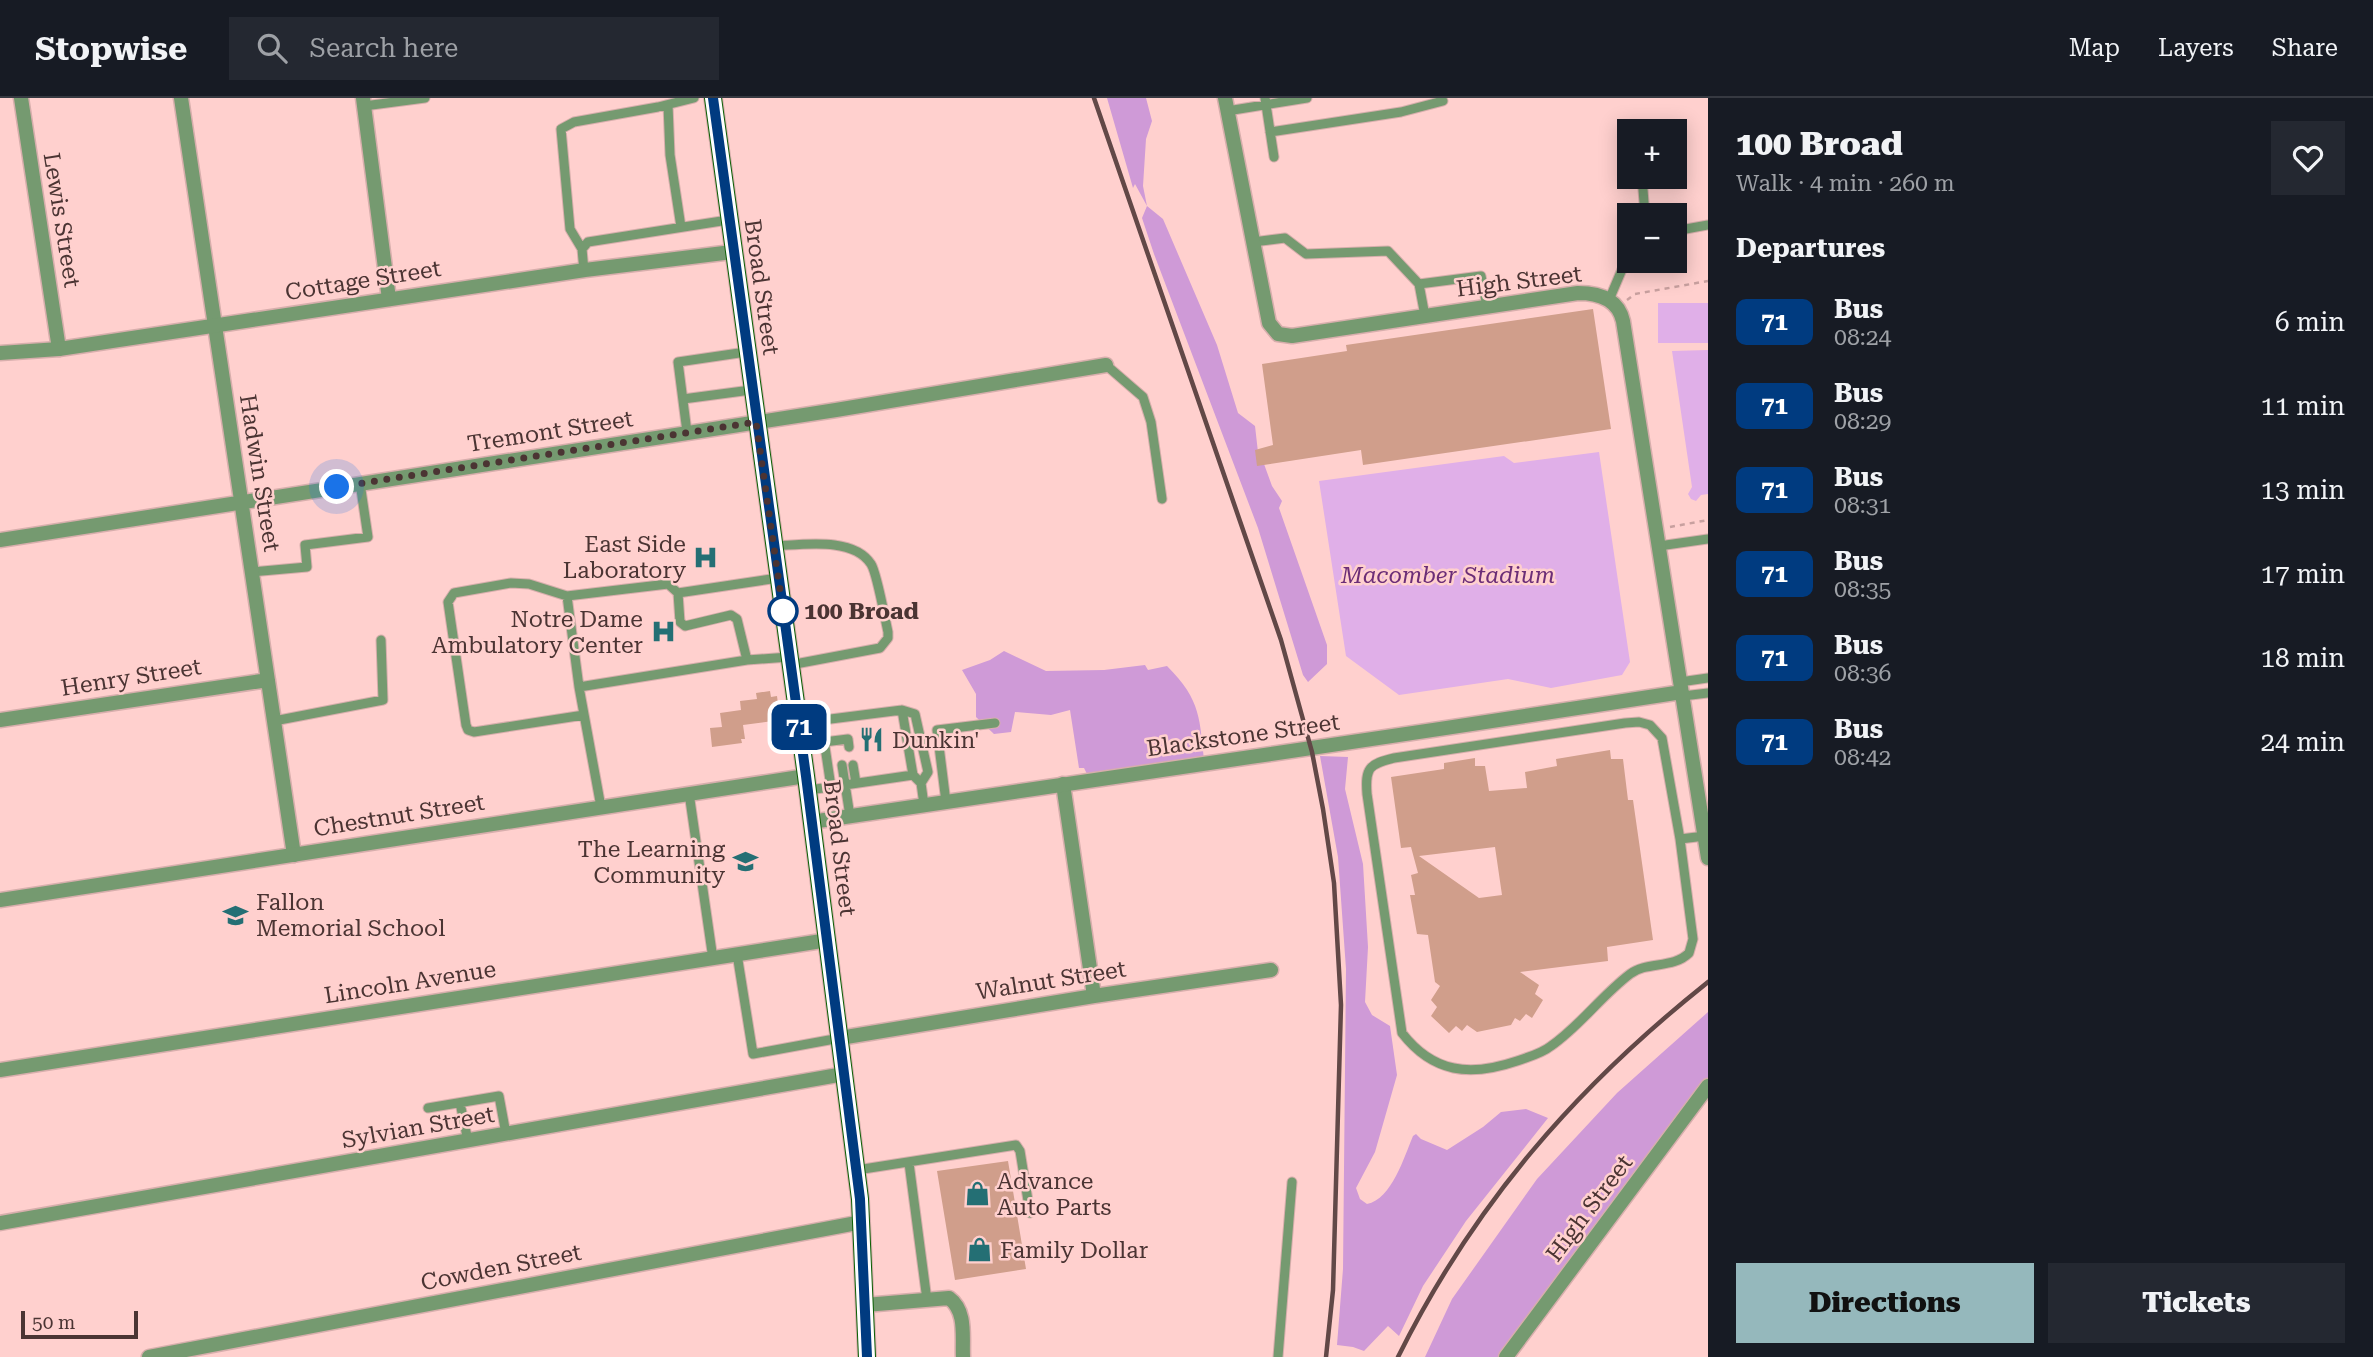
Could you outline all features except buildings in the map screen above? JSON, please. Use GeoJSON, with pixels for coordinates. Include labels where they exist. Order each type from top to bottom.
{"type":"FeatureCollection","features":[{"type":"Feature","properties":{"kind":"main road","name":"Broad Street"},"geometry":{"type":"LineString","coordinates":[[713,98],[857,1170],[862,1222],[867,1357]]}},
{"type":"Feature","properties":{"kind":"street","name":"Lewis Street"},"geometry":{"type":"LineString","coordinates":[[21,98],[59,349]]}},
{"type":"Feature","properties":{"kind":"street","name":"Hadwin Street"},"geometry":{"type":"LineString","coordinates":[[181,98],[294,855]]}},
{"type":"Feature","properties":{"kind":"street"},"geometry":{"type":"LineString","coordinates":[[363,102],[389,299]]}},
{"type":"Feature","properties":{"kind":"street","name":"High Street"},"geometry":{"type":"LineString","coordinates":[[1226,104],[1269,323],[1278,334],[1292,335],[1578,293],[1600,295],[1614,304]]}},
{"type":"Feature","properties":{"kind":"street","name":"Cottage Street"},"geometry":{"type":"LineString","coordinates":[[0,353],[59,349],[389,299],[732,252]]}},
{"type":"Feature","properties":{"kind":"street"},"geometry":{"type":"LineString","coordinates":[[1614,304],[1623,321],[1708,858]]}},
{"type":"Feature","properties":{"kind":"street","name":"Tremont Street"},"geometry":{"type":"LineString","coordinates":[[0,540],[1106,365]]}},
{"type":"Feature","properties":{"kind":"street","name":"Henry Street"},"geometry":{"type":"LineString","coordinates":[[0,720],[268,680]]}},
{"type":"Feature","properties":{"kind":"street","name":"Blackstone Street"},"geometry":{"type":"LineString","coordinates":[[811,822],[1401,736],[1682,690]]}},
{"type":"Feature","properties":{"kind":"street","name":"Chestnut Street"},"geometry":{"type":"LineString","coordinates":[[0,900],[689,793],[807,783]]}},
{"type":"Feature","properties":{"kind":"street"},"geometry":{"type":"LineString","coordinates":[[1063,784],[1094,996]]}},
{"type":"Feature","properties":{"kind":"street","name":"Lincoln Avenue"},"geometry":{"type":"LineString","coordinates":[[0,1070],[828,940]]}},
{"type":"Feature","properties":{"kind":"street","name":"Walnut Street"},"geometry":{"type":"LineString","coordinates":[[840,1038],[1094,996],[1271,971]]}},
{"type":"Feature","properties":{"kind":"street","name":"Sylvian Street"},"geometry":{"type":"LineString","coordinates":[[0,1223],[844,1074]]}},
{"type":"Feature","properties":{"kind":"street","name":"High Street"},"geometry":{"type":"LineString","coordinates":[[1506,1357],[1708,1086]]}},
{"type":"Feature","properties":{"kind":"street","name":"Cowden Street"},"geometry":{"type":"LineString","coordinates":[[154,1356],[862,1222]]}},
{"type":"Feature","properties":{"kind":"street"},"geometry":{"type":"LineString","coordinates":[[865,1305],[949,1298],[957,1304],[961,1316],[962,1357]]}},
{"type":"Feature","properties":{"kind":"lane"},"geometry":{"type":"LineString","coordinates":[[363,102],[425,98]]}},
{"type":"Feature","properties":{"kind":"lane"},"geometry":{"type":"LineString","coordinates":[[584,271],[582,249],[570,229],[561,129],[574,122],[694,98]]}},
{"type":"Feature","properties":{"kind":"lane"},"geometry":{"type":"LineString","coordinates":[[1226,104],[1307,98]]}},
{"type":"Feature","properties":{"kind":"lane"},"geometry":{"type":"LineString","coordinates":[[1415,98],[1427,106]]}},
{"type":"Feature","properties":{"kind":"lane"},"geometry":{"type":"LineString","coordinates":[[1265,101],[1274,157]]}},
{"type":"Feature","properties":{"kind":"lane"},"geometry":{"type":"LineString","coordinates":[[1270,132],[1443,101]]}},
{"type":"Feature","properties":{"kind":"lane"},"geometry":{"type":"LineString","coordinates":[[668,105],[670,155],[681,227]]}},
{"type":"Feature","properties":{"kind":"lane"},"geometry":{"type":"LineString","coordinates":[[582,249],[588,242],[728,220]]}},
{"type":"Feature","properties":{"kind":"lane"},"geometry":{"type":"LineString","coordinates":[[1687,229],[1708,225]]}},
{"type":"Feature","properties":{"kind":"lane"},"geometry":{"type":"LineString","coordinates":[[1253,242],[1285,238],[1306,254],[1388,251],[1419,284],[1425,316]]}},
{"type":"Feature","properties":{"kind":"lane"},"geometry":{"type":"LineString","coordinates":[[1614,304],[1623,273]]}},
{"type":"Feature","properties":{"kind":"lane"},"geometry":{"type":"LineString","coordinates":[[1419,284],[1481,276],[1487,306]]}},
{"type":"Feature","properties":{"kind":"lane"},"geometry":{"type":"LineString","coordinates":[[687,432],[678,362],[746,352]]}},
{"type":"Feature","properties":{"kind":"lane"},"geometry":{"type":"LineString","coordinates":[[1106,365],[1143,397],[1151,422],[1162,499]]}},
{"type":"Feature","properties":{"kind":"lane"},"geometry":{"type":"LineString","coordinates":[[683,400],[751,390]]}},
{"type":"Feature","properties":{"kind":"lane"},"geometry":{"type":"LineString","coordinates":[[252,572],[307,567],[306,545],[368,537],[360,483]]}},
{"type":"Feature","properties":{"kind":"lane"},"geometry":{"type":"LineString","coordinates":[[1658,540],[1708,539]]}},
{"type":"Feature","properties":{"kind":"lane"},"geometry":{"type":"LineString","coordinates":[[579,687],[747,660],[790,661],[880,648],[888,638],[888,632],[872,564],[861,554],[834,543],[774,546]]}},
{"type":"Feature","properties":{"kind":"lane"},"geometry":{"type":"LineString","coordinates":[[678,593],[778,578]]}},
{"type":"Feature","properties":{"kind":"lane"},"geometry":{"type":"LineString","coordinates":[[584,715],[474,732],[468,730],[448,602],[454,593],[511,583],[529,584],[567,596],[668,584],[678,593],[680,622],[685,626],[731,615],[737,619],[747,660]]}},
{"type":"Feature","properties":{"kind":"lane"},"geometry":{"type":"LineString","coordinates":[[567,596],[579,687],[601,807]]}},
{"type":"Feature","properties":{"kind":"lane"},"geometry":{"type":"LineString","coordinates":[[274,721],[383,700],[381,640]]}},
{"type":"Feature","properties":{"kind":"lane"},"geometry":{"type":"LineString","coordinates":[[1682,690],[1708,678]]}},
{"type":"Feature","properties":{"kind":"lane"},"geometry":{"type":"LineString","coordinates":[[1682,690],[1708,693]]}},
{"type":"Feature","properties":{"kind":"lane"},"geometry":{"type":"LineString","coordinates":[[799,723],[902,710],[915,714],[928,772],[921,783]]}},
{"type":"Feature","properties":{"kind":"lane"},"geometry":{"type":"LineString","coordinates":[[902,710],[913,775],[921,783],[924,805]]}},
{"type":"Feature","properties":{"kind":"lane"},"geometry":{"type":"LineString","coordinates":[[821,720],[831,787]]}},
{"type":"Feature","properties":{"kind":"lane"},"geometry":{"type":"LineString","coordinates":[[946,802],[937,730],[995,723]]}},
{"type":"Feature","properties":{"kind":"lane"},"geometry":{"type":"LineString","coordinates":[[1644,723],[1654,728],[1662,737],[1680,839],[1693,939],[1692,949],[1686,956],[1675,962],[1633,972],[1552,1046],[1536,1055],[1508,1064],[1466,1071],[1452,1068],[1423,1055],[1402,1033],[1367,794],[1367,774],[1373,765],[1394,758],[1548,733],[1644,723]]}},
{"type":"Feature","properties":{"kind":"lane"},"geometry":{"type":"LineString","coordinates":[[824,742],[842,745]]}},
{"type":"Feature","properties":{"kind":"lane"},"geometry":{"type":"LineString","coordinates":[[850,816],[845,785],[847,765],[856,783]]}},
{"type":"Feature","properties":{"kind":"lane"},"geometry":{"type":"LineString","coordinates":[[807,783],[831,787],[913,775]]}},
{"type":"Feature","properties":{"kind":"lane"},"geometry":{"type":"LineString","coordinates":[[689,793],[713,959]]}},
{"type":"Feature","properties":{"kind":"lane"},"geometry":{"type":"LineString","coordinates":[[1680,839],[1705,836]]}},
{"type":"Feature","properties":{"kind":"lane"},"geometry":{"type":"LineString","coordinates":[[737,954],[754,1055],[840,1038]]}},
{"type":"Feature","properties":{"kind":"lane"},"geometry":{"type":"LineString","coordinates":[[428,1108],[499,1096],[506,1134]]}},
{"type":"Feature","properties":{"kind":"lane"},"geometry":{"type":"LineString","coordinates":[[460,1102],[468,1141]]}},
{"type":"Feature","properties":{"kind":"lane"},"geometry":{"type":"LineString","coordinates":[[857,1170],[1016,1145],[1020,1151],[1030,1213]]}},
{"type":"Feature","properties":{"kind":"lane"},"geometry":{"type":"LineString","coordinates":[[909,1163],[927,1300]]}},
{"type":"Feature","properties":{"kind":"lane"},"geometry":{"type":"LineString","coordinates":[[1278,1357],[1292,1182]]}},
{"type":"Feature","properties":{"kind":"path"},"geometry":{"type":"LineString","coordinates":[[1614,304],[1635,294],[1708,281]]}},
{"type":"Feature","properties":{"kind":"path"},"geometry":{"type":"LineString","coordinates":[[1658,540],[1674,525],[1708,520]]}},
{"type":"Feature","properties":{"kind":"green space"},"geometry":{"type":"Polygon","coordinates":[[[1658,303],[1708,303],[1708,343],[1658,343],[1658,303]]]}},
{"type":"Feature","properties":{"kind":"green space"},"geometry":{"type":"Polygon","coordinates":[[[1708,350],[1708,494],[1701,495],[1696,501],[1688,494],[1692,487],[1672,351],[1708,350]]]}},
{"type":"Feature","properties":{"kind":"green space","name":"Macomber Stadium"},"geometry":{"type":"Polygon","coordinates":[[[1599,452],[1630,662],[1622,675],[1551,688],[1508,679],[1399,695],[1346,656],[1319,481],[1504,456],[1514,463],[1599,452]]]}},
{"type":"Feature","properties":{"kind":"shaded area"},"geometry":{"type":"Polygon","coordinates":[[[1107,98],[1146,98],[1152,121],[1146,139],[1143,186],[1147,206],[1135,184],[1133,188],[1107,98]]]}},
{"type":"Feature","properties":{"kind":"shaded area"},"geometry":{"type":"Polygon","coordinates":[[[1147,206],[1163,219],[1217,345],[1238,413],[1255,426],[1259,461],[1264,464],[1272,486],[1282,501],[1279,508],[1327,645],[1327,664],[1308,682],[1303,675],[1258,528],[1154,254],[1142,218],[1147,206]]]}},
{"type":"Feature","properties":{"kind":"shaded area"},"geometry":{"type":"Polygon","coordinates":[[[1004,651],[1046,671],[1104,670],[1145,665],[1148,670],[1167,666],[1193,701],[1200,724],[1205,767],[1092,784],[1084,768],[1079,768],[1070,710],[1051,715],[1015,712],[1011,732],[994,734],[976,717],[976,694],[962,670],[990,660],[1004,651]]]}},
{"type":"Feature","properties":{"kind":"shaded area"},"geometry":{"type":"Polygon","coordinates":[[[1320,756],[1348,757],[1345,789],[1363,864],[1368,947],[1365,1002],[1372,1015],[1390,1026],[1397,1075],[1375,1152],[1356,1188],[1360,1199],[1367,1204],[1376,1201],[1390,1186],[1416,1134],[1421,1139],[1447,1150],[1501,1112],[1526,1109],[1548,1118],[1466,1221],[1423,1286],[1399,1336],[1388,1326],[1364,1351],[1337,1345],[1343,1269],[1346,969],[1338,857],[1320,756]]]}},
{"type":"Feature","properties":{"kind":"shaded area"},"geometry":{"type":"Polygon","coordinates":[[[1708,1012],[1708,1093],[1512,1357],[1425,1357],[1452,1299],[1537,1179],[1617,1093],[1708,1012]]]}},
{"type":"Feature","properties":{"kind":"railway"},"geometry":{"type":"LineString","coordinates":[[1094,98],[1281,640],[1312,752],[1323,809],[1334,883],[1341,1005],[1333,1290],[1326,1357]]}},
{"type":"Feature","properties":{"kind":"railway"},"geometry":{"type":"LineString","coordinates":[[1398,1357],[1460,1249],[1494,1199],[1532,1152],[1614,1064],[1708,982]]}},
{"type":"Feature","properties":{"kind":"bus line","name":"71"},"geometry":{"type":"LineString","coordinates":[[713,98],[828,940],[860,1199],[867,1357]]}},
{"type":"Feature","properties":{"kind":"place","name":"East Side Laboratory"},"geometry":{"type":"Point","coordinates":[706,557]}},
{"type":"Feature","properties":{"kind":"place","name":"100 Broad"},"geometry":{"type":"Point","coordinates":[783,611]}},
{"type":"Feature","properties":{"kind":"place","name":"Notre Dame Ambulatory Center"},"geometry":{"type":"Point","coordinates":[663,632]}},
{"type":"Feature","properties":{"kind":"place","name":"Dunkin'"},"geometry":{"type":"Point","coordinates":[872,740]}},
{"type":"Feature","properties":{"kind":"place","name":"The Learning Community"},"geometry":{"type":"Point","coordinates":[745,862]}},
{"type":"Feature","properties":{"kind":"place","name":"Fallon Memorial School"},"geometry":{"type":"Point","coordinates":[236,915]}},
{"type":"Feature","properties":{"kind":"place","name":"Advance Auto Parts"},"geometry":{"type":"Point","coordinates":[977,1194]}},
{"type":"Feature","properties":{"kind":"place","name":"Family Dollar"},"geometry":{"type":"Point","coordinates":[980,1250]}},
{"type":"Feature","properties":{"kind":"route"},"geometry":{"type":"LineString","coordinates":[[337,487],[756,422],[783,611]]}}]}
